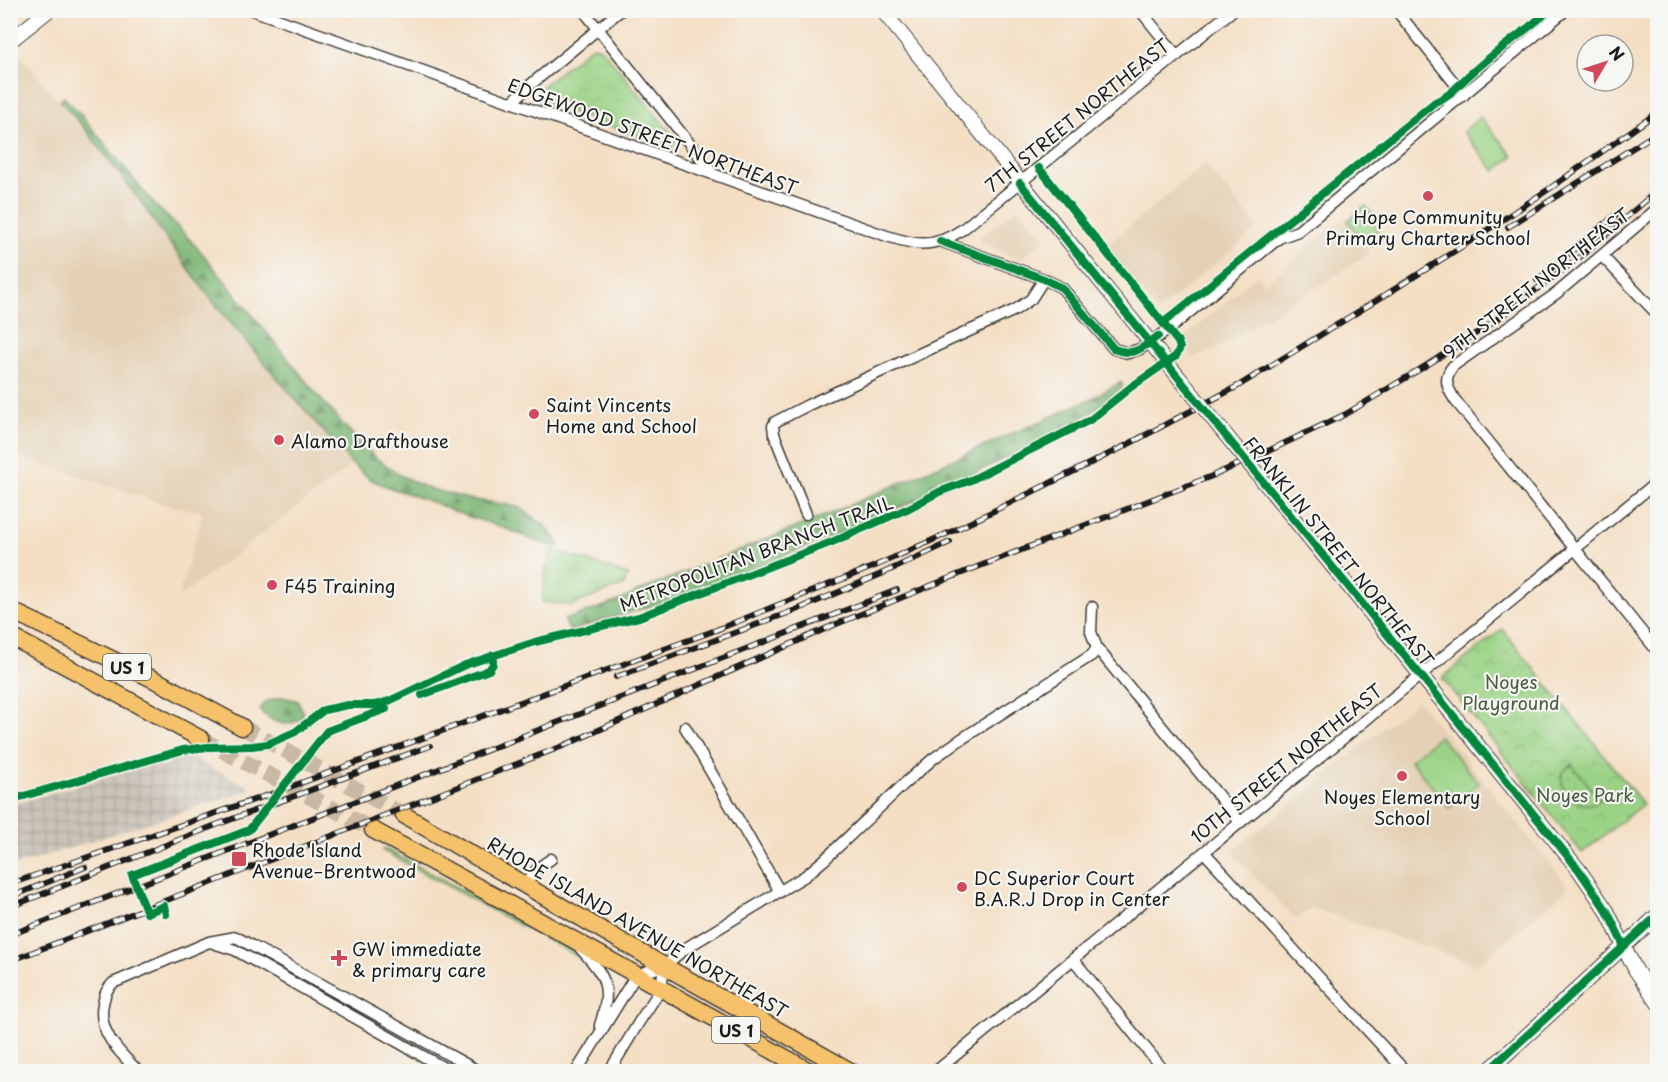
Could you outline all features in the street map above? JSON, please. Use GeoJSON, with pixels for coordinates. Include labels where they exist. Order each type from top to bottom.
{"type":"FeatureCollection","features":[{"type":"Feature","properties":{"kind":"main road","name":"US 1"},"geometry":{"type":"LineString","coordinates":[[10,610],[163,684],[242,727]]}},
{"type":"Feature","properties":{"kind":"main road","name":"US 1"},"geometry":{"type":"LineString","coordinates":[[10,636],[201,739]]}},
{"type":"Feature","properties":{"kind":"main road","name":"RHODE ISLAND AVENUE NORTHEAST"},"geometry":{"type":"LineString","coordinates":[[404,815],[664,966],[852,1071]]}},
{"type":"Feature","properties":{"kind":"main road","name":"US 1"},"geometry":{"type":"LineString","coordinates":[[373,830],[811,1071]]}},
{"type":"Feature","properties":{"kind":"street"},"geometry":{"type":"LineString","coordinates":[[10,42],[49,10]]}},
{"type":"Feature","properties":{"kind":"street","name":"EDGEWOOD STREET NORTHEAST"},"geometry":{"type":"LineString","coordinates":[[252,10],[277,15],[511,103],[907,243],[927,244],[940,241],[1044,279],[1066,292],[1114,349],[1128,353],[1140,349],[1168,330],[1278,238],[1298,231],[1464,95]]}},
{"type":"Feature","properties":{"kind":"street"},"geometry":{"type":"LineString","coordinates":[[583,10],[713,174]]}},
{"type":"Feature","properties":{"kind":"street"},"geometry":{"type":"LineString","coordinates":[[511,103],[621,10]]}},
{"type":"Feature","properties":{"kind":"street","name":"FRANKLIN STREET NORTHEAST"},"geometry":{"type":"LineString","coordinates":[[882,10],[1579,870],[1607,911],[1635,969],[1658,1002]]}},
{"type":"Feature","properties":{"kind":"street"},"geometry":{"type":"LineString","coordinates":[[1140,10],[1177,56]]}},
{"type":"Feature","properties":{"kind":"street","name":"7TH STREET NORTHEAST"},"geometry":{"type":"LineString","coordinates":[[940,241],[963,229],[1233,10]]}},
{"type":"Feature","properties":{"kind":"street"},"geometry":{"type":"LineString","coordinates":[[1396,10],[1464,95],[1566,10]]}},
{"type":"Feature","properties":{"kind":"street","name":"9TH STREET NORTHEAST"},"geometry":{"type":"LineString","coordinates":[[1575,549],[1448,390],[1446,377],[1453,366],[1533,310],[1658,208]]}},
{"type":"Feature","properties":{"kind":"street"},"geometry":{"type":"LineString","coordinates":[[1602,255],[1658,315]]}},
{"type":"Feature","properties":{"kind":"street"},"geometry":{"type":"LineString","coordinates":[[806,514],[774,434],[775,422],[1015,310],[1031,298],[1044,279]]}},
{"type":"Feature","properties":{"kind":"street","name":"10TH STREET NORTHEAST"},"geometry":{"type":"LineString","coordinates":[[935,1071],[1658,481]]}},
{"type":"Feature","properties":{"kind":"street"},"geometry":{"type":"LineString","coordinates":[[1575,549],[1658,652]]}},
{"type":"Feature","properties":{"kind":"street"},"geometry":{"type":"LineString","coordinates":[[1092,607],[1091,628],[1097,648],[1240,822]]}},
{"type":"Feature","properties":{"kind":"street"},"geometry":{"type":"LineString","coordinates":[[576,1071],[636,975],[664,966],[686,948],[805,876],[934,758],[1092,655],[1097,648]]}},
{"type":"Feature","properties":{"kind":"street"},"geometry":{"type":"LineString","coordinates":[[684,727],[780,892]]}},
{"type":"Feature","properties":{"kind":"street"},"geometry":{"type":"LineString","coordinates":[[1203,852],[1406,1071]]}},
{"type":"Feature","properties":{"kind":"street"},"geometry":{"type":"LineString","coordinates":[[525,885],[535,871],[551,859]]}},
{"type":"Feature","properties":{"kind":"street"},"geometry":{"type":"LineString","coordinates":[[1487,1071],[1658,915]]}},
{"type":"Feature","properties":{"kind":"street"},"geometry":{"type":"LineString","coordinates":[[566,935],[600,970],[604,981],[607,994],[594,1043]]}},
{"type":"Feature","properties":{"kind":"street"},"geometry":{"type":"LineString","coordinates":[[138,1071],[106,1034],[101,1014],[106,991],[113,983],[209,942],[236,937],[480,1071]]}},
{"type":"Feature","properties":{"kind":"street"},"geometry":{"type":"LineString","coordinates":[[209,942],[235,950],[451,1071]]}},
{"type":"Feature","properties":{"kind":"street"},"geometry":{"type":"LineString","coordinates":[[1073,959],[1165,1071]]}},
{"type":"Feature","properties":{"kind":"street"},"geometry":{"type":"LineString","coordinates":[[609,1071],[661,989],[664,966]]}},
{"type":"Feature","properties":{"kind":"shaded area"},"geometry":{"type":"Polygon","coordinates":[[[22,57],[355,463],[178,598],[203,512],[162,504],[11,453],[10,67],[22,57]]]}},
{"type":"Feature","properties":{"kind":"shaded area"},"geometry":{"type":"Polygon","coordinates":[[[1205,164],[1258,228],[1158,311],[1105,247],[1205,164]]]}},
{"type":"Feature","properties":{"kind":"shaded area"},"geometry":{"type":"Polygon","coordinates":[[[1018,207],[1045,239],[1020,260],[979,242],[981,237],[1018,207]]]}},
{"type":"Feature","properties":{"kind":"shaded area"},"geometry":{"type":"Polygon","coordinates":[[[1342,219],[1371,252],[1213,350],[1192,357],[1185,349],[1182,339],[1257,275],[1264,284],[1342,219]]]}},
{"type":"Feature","properties":{"kind":"shaded area","name":"Noyes Elementary School"},"geometry":{"type":"Polygon","coordinates":[[[1418,700],[1569,887],[1477,965],[1312,908],[1296,920],[1231,852],[1418,700]]]}},
{"type":"Feature","properties":{"kind":"shaded area"},"geometry":{"type":"Polygon","coordinates":[[[185,754],[253,789],[11,867],[11,805],[185,754]]]}},
{"type":"Feature","properties":{"kind":"green space"},"geometry":{"type":"Polygon","coordinates":[[[595,46],[602,49],[674,137],[675,143],[672,146],[668,147],[539,100],[540,88],[595,46]]]}},
{"type":"Feature","properties":{"kind":"green space"},"geometry":{"type":"Polygon","coordinates":[[[64,97],[154,204],[202,253],[323,402],[376,458],[400,475],[424,487],[468,499],[520,508],[543,524],[560,546],[535,541],[388,487],[370,479],[353,465],[214,303],[141,202],[84,128],[60,101],[64,97]]]}},
{"type":"Feature","properties":{"kind":"green space"},"geometry":{"type":"Polygon","coordinates":[[[1480,117],[1513,156],[1495,171],[1463,132],[1480,117]]]}},
{"type":"Feature","properties":{"kind":"green space"},"geometry":{"type":"Polygon","coordinates":[[[1366,206],[1377,220],[1373,223],[1379,231],[1364,242],[1347,221],[1366,206]]]}},
{"type":"Feature","properties":{"kind":"green space"},"geometry":{"type":"Polygon","coordinates":[[[1121,382],[1123,387],[1083,419],[915,501],[743,573],[661,604],[570,631],[564,620],[622,600],[841,509],[1091,399],[1121,382]]]}},
{"type":"Feature","properties":{"kind":"green space"},"geometry":{"type":"Polygon","coordinates":[[[553,550],[628,575],[624,585],[572,605],[542,602],[545,573],[553,550]]]}},
{"type":"Feature","properties":{"kind":"green space","name":"Noyes Park"},"geometry":{"type":"Polygon","coordinates":[[[1502,629],[1643,804],[1582,853],[1442,678],[1502,629]]]}},
{"type":"Feature","properties":{"kind":"green space"},"geometry":{"type":"Polygon","coordinates":[[[283,697],[298,701],[305,717],[283,724],[268,718],[260,710],[266,702],[283,697]]]}},
{"type":"Feature","properties":{"kind":"green space"},"geometry":{"type":"Polygon","coordinates":[[[1439,736],[1479,783],[1449,808],[1410,760],[1439,736]]]}},
{"type":"Feature","properties":{"kind":"green space"},"geometry":{"type":"Polygon","coordinates":[[[1572,765],[1601,800],[1591,804],[1581,804],[1567,793],[1562,778],[1565,770],[1572,765]]]}},
{"type":"Feature","properties":{"kind":"green space"},"geometry":{"type":"Polygon","coordinates":[[[384,848],[579,953],[578,957],[383,851],[384,848]]]}},
{"type":"Feature","properties":{"kind":"tunnel"},"geometry":{"type":"LineString","coordinates":[[242,727],[404,815]]}},
{"type":"Feature","properties":{"kind":"tunnel"},"geometry":{"type":"LineString","coordinates":[[201,739],[373,830]]}},
{"type":"Feature","properties":{"kind":"railway"},"geometry":{"type":"LineString","coordinates":[[10,884],[271,794],[716,630],[875,566],[955,530],[1121,448],[1238,386],[1472,240],[1658,112]]}},
{"type":"Feature","properties":{"kind":"railway"},"geometry":{"type":"LineString","coordinates":[[1508,227],[1658,132]]}},
{"type":"Feature","properties":{"kind":"railway"},"geometry":{"type":"LineString","coordinates":[[10,961],[563,746],[834,625],[1212,476],[1266,452],[1346,414],[1492,323],[1581,256],[1658,190]]}},
{"type":"Feature","properties":{"kind":"railway"},"geometry":{"type":"LineString","coordinates":[[1537,280],[1618,213]]}},
{"type":"Feature","properties":{"kind":"railway"},"geometry":{"type":"LineString","coordinates":[[616,677],[801,608],[950,542]]}},
{"type":"Feature","properties":{"kind":"railway"},"geometry":{"type":"LineString","coordinates":[[10,935],[897,590]]}},
{"type":"Feature","properties":{"kind":"railway"},"geometry":{"type":"LineString","coordinates":[[10,907],[216,825],[430,746]]}},
{"type":"Feature","properties":{"kind":"railway"},"geometry":{"type":"LineString","coordinates":[[13,896],[85,867]]}},
{"type":"Feature","properties":{"kind":"cycle path"},"geometry":{"type":"LineString","coordinates":[[1163,323],[1550,10]]}},
{"type":"Feature","properties":{"kind":"cycle path","name":"METROPOLITAN BRANCH TRAIL"},"geometry":{"type":"LineString","coordinates":[[10,800],[183,750],[268,744],[295,732],[324,710],[348,705],[374,705],[389,701],[465,665],[535,642],[639,617],[832,542],[939,492],[971,480],[1090,420],[1131,387],[1176,356],[1180,348],[1178,342],[1039,168]]}},
{"type":"Feature","properties":{"kind":"cycle path"},"geometry":{"type":"LineString","coordinates":[[1020,183],[1579,870],[1607,911],[1624,946]]}},
{"type":"Feature","properties":{"kind":"cycle path"},"geometry":{"type":"LineString","coordinates":[[940,241],[1044,279],[1062,288],[1114,349],[1133,352],[1158,336]]}},
{"type":"Feature","properties":{"kind":"cycle path"},"geometry":{"type":"LineString","coordinates":[[422,695],[489,670],[493,664],[493,655]]}},
{"type":"Feature","properties":{"kind":"cycle path"},"geometry":{"type":"LineString","coordinates":[[166,914],[164,906],[147,913],[132,875],[249,830],[327,731],[386,709]]}},
{"type":"Feature","properties":{"kind":"cycle path"},"geometry":{"type":"LineString","coordinates":[[1487,1072],[1658,915]]}},
{"type":"Feature","properties":{"kind":"place","name":"Hope Community Primary Charter School"},"geometry":{"type":"Point","coordinates":[1428,196]}},
{"type":"Feature","properties":{"kind":"place","name":"Saint Vincents Home and School"},"geometry":{"type":"Point","coordinates":[534,414]}},
{"type":"Feature","properties":{"kind":"place","name":"Alamo Drafthouse"},"geometry":{"type":"Point","coordinates":[279,440]}},
{"type":"Feature","properties":{"kind":"place","name":"F45 Training"},"geometry":{"type":"Point","coordinates":[272,585]}},
{"type":"Feature","properties":{"kind":"place","name":"Noyes Elementary School"},"geometry":{"type":"Point","coordinates":[1402,776]}},
{"type":"Feature","properties":{"kind":"place","name":"Rhode Island Avenue–Brentwood"},"geometry":{"type":"Point","coordinates":[239,859]}},
{"type":"Feature","properties":{"kind":"place","name":"DC Superior Court B.A.R.J Drop in Center"},"geometry":{"type":"Point","coordinates":[962,887]}},
{"type":"Feature","properties":{"kind":"place","name":"GW immediate & primary care"},"geometry":{"type":"Point","coordinates":[339,958]}},
{"type":"Feature","properties":{"kind":"park label","name":"Noyes Playground"},"geometry":{"type":"Point","coordinates":[1511,691]}}]}
